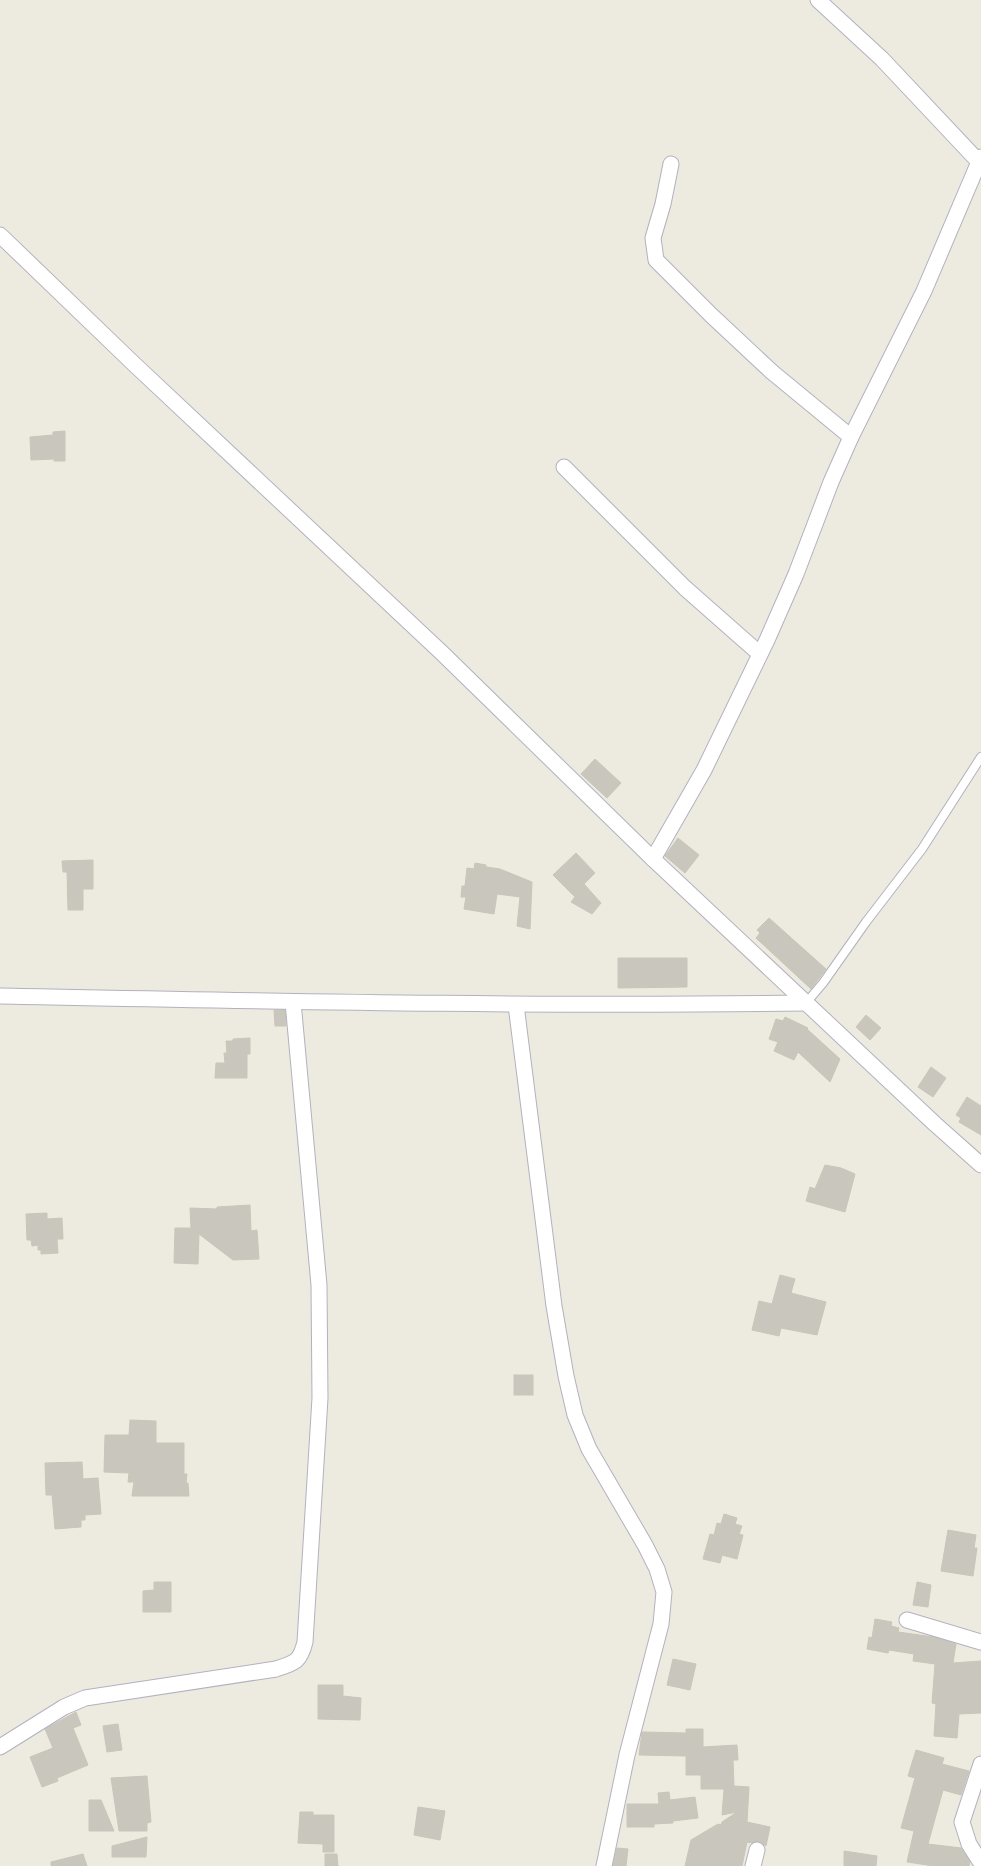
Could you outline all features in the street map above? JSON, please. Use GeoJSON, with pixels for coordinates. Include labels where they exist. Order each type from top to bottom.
{"type":"FeatureCollection","features":[{"type":"Feature","properties":{"kind":"street"},"geometry":{"type":"LineString","coordinates":[[653,859],[704,770],[760,654],[796,574],[831,482],[851,437],[924,291],[980,159],[882,59],[818,0]]}},
{"type":"Feature","properties":{"kind":"street"},"geometry":{"type":"LineString","coordinates":[[671,164],[663,204],[653,238],[656,260],[711,315],[772,372],[851,437]]}},
{"type":"Feature","properties":{"kind":"street"},"geometry":{"type":"LineString","coordinates":[[0,235],[134,364],[442,653],[653,859],[935,1124],[981,1165]]}},
{"type":"Feature","properties":{"kind":"street"},"geometry":{"type":"LineString","coordinates":[[564,467],[685,588],[760,654]]}},
{"type":"Feature","properties":{"kind":"street"},"geometry":{"type":"LineString","coordinates":[[0,996],[516,1005],[652,1006],[806,1003]]}},
{"type":"Feature","properties":{"kind":"street"},"geometry":{"type":"LineString","coordinates":[[0,1747],[64,1707],[84,1698],[276,1669],[292,1664],[301,1656],[305,1642],[320,1398],[319,1308],[310,1174],[293,1002]]}},
{"type":"Feature","properties":{"kind":"street"},"geometry":{"type":"LineString","coordinates":[[516,1005],[554,1306],[566,1376],[575,1415],[589,1449],[645,1545],[657,1569],[664,1592],[661,1624],[627,1755],[604,1866]]}},
{"type":"Feature","properties":{"kind":"street"},"geometry":{"type":"LineString","coordinates":[[907,1620],[981,1642]]}},
{"type":"Feature","properties":{"kind":"street"},"geometry":{"type":"LineString","coordinates":[[981,1764],[962,1822],[969,1844],[981,1864]]}},
{"type":"Feature","properties":{"kind":"street"},"geometry":{"type":"LineString","coordinates":[[753,1866],[757,1850]]}},
{"type":"Feature","properties":{"kind":"lane"},"geometry":{"type":"LineString","coordinates":[[806,1003],[823,983],[866,922],[922,849],[981,757]]}},
{"type":"Feature","properties":{"kind":"building"},"geometry":{"type":"Polygon","coordinates":[[[65,431],[65,461],[54,461],[54,459],[31,460],[30,437],[53,435],[53,432],[65,431]]]}},
{"type":"Feature","properties":{"kind":"building"},"geometry":{"type":"Polygon","coordinates":[[[595,759],[621,783],[607,798],[581,774],[595,759]]]}},
{"type":"Feature","properties":{"kind":"building"},"geometry":{"type":"Polygon","coordinates":[[[678,838],[699,855],[685,873],[665,856],[678,838]]]}},
{"type":"Feature","properties":{"kind":"building"},"geometry":{"type":"Polygon","coordinates":[[[576,853],[595,873],[584,884],[601,903],[592,914],[571,902],[575,897],[553,875],[576,853]]]}},
{"type":"Feature","properties":{"kind":"building"},"geometry":{"type":"Polygon","coordinates":[[[93,860],[93,889],[83,889],[83,910],[68,910],[67,872],[63,872],[62,861],[93,860]]]}},
{"type":"Feature","properties":{"kind":"building"},"geometry":{"type":"Polygon","coordinates":[[[475,863],[486,865],[486,867],[500,869],[532,882],[530,929],[517,926],[520,897],[497,894],[494,914],[464,909],[466,897],[461,897],[462,886],[465,886],[467,868],[474,869],[475,863]]]}},
{"type":"Feature","properties":{"kind":"building"},"geometry":{"type":"Polygon","coordinates":[[[769,918],[826,969],[811,989],[756,938],[760,933],[757,930],[769,918]]]}},
{"type":"Feature","properties":{"kind":"building"},"geometry":{"type":"Polygon","coordinates":[[[618,958],[687,958],[687,987],[618,988],[618,958]]]}},
{"type":"Feature","properties":{"kind":"building"},"geometry":{"type":"Polygon","coordinates":[[[274,1010],[285,1010],[286,1026],[275,1026],[274,1010]]]}},
{"type":"Feature","properties":{"kind":"building"},"geometry":{"type":"Polygon","coordinates":[[[866,1015],[881,1028],[870,1040],[856,1027],[866,1015]]]}},
{"type":"Feature","properties":{"kind":"building"},"geometry":{"type":"Polygon","coordinates":[[[785,1017],[808,1028],[807,1029],[840,1059],[830,1082],[798,1052],[794,1060],[774,1051],[778,1042],[769,1039],[776,1019],[783,1021],[785,1017]]]}},
{"type":"Feature","properties":{"kind":"building"},"geometry":{"type":"Polygon","coordinates":[[[250,1038],[250,1054],[247,1054],[247,1078],[215,1078],[216,1063],[225,1063],[224,1053],[227,1053],[226,1041],[250,1038]]]}},
{"type":"Feature","properties":{"kind":"building"},"geometry":{"type":"Polygon","coordinates":[[[931,1067],[946,1078],[933,1097],[918,1087],[931,1067]]]}},
{"type":"Feature","properties":{"kind":"building"},"geometry":{"type":"Polygon","coordinates":[[[967,1097],[981,1106],[981,1135],[959,1122],[961,1118],[956,1115],[967,1097]]]}},
{"type":"Feature","properties":{"kind":"building"},"geometry":{"type":"Polygon","coordinates":[[[825,1165],[841,1168],[855,1174],[845,1212],[806,1201],[810,1187],[815,1189],[825,1165]]]}},
{"type":"Feature","properties":{"kind":"building"},"geometry":{"type":"Polygon","coordinates":[[[250,1205],[251,1231],[257,1230],[259,1259],[233,1260],[199,1234],[198,1264],[174,1263],[175,1228],[191,1228],[190,1208],[217,1209],[217,1207],[250,1205]]]}},
{"type":"Feature","properties":{"kind":"building"},"geometry":{"type":"Polygon","coordinates":[[[47,1213],[47,1219],[62,1218],[63,1239],[57,1239],[58,1253],[41,1254],[41,1250],[38,1250],[38,1245],[32,1246],[31,1240],[27,1240],[26,1214],[47,1213]]]}},
{"type":"Feature","properties":{"kind":"building"},"geometry":{"type":"Polygon","coordinates":[[[780,1275],[795,1279],[791,1293],[826,1302],[817,1335],[781,1328],[779,1336],[752,1330],[759,1301],[772,1304],[780,1275]]]}},
{"type":"Feature","properties":{"kind":"building"},"geometry":{"type":"Polygon","coordinates":[[[514,1375],[533,1375],[533,1395],[514,1395],[514,1375]]]}},
{"type":"Feature","properties":{"kind":"building"},"geometry":{"type":"Polygon","coordinates":[[[130,1420],[156,1421],[156,1443],[184,1443],[184,1474],[187,1474],[186,1483],[188,1483],[189,1496],[132,1496],[134,1482],[128,1482],[129,1473],[104,1472],[105,1435],[129,1435],[130,1420]]]}},
{"type":"Feature","properties":{"kind":"building"},"geometry":{"type":"Polygon","coordinates":[[[82,1462],[83,1479],[98,1478],[101,1514],[85,1515],[85,1520],[81,1520],[81,1527],[55,1529],[52,1495],[46,1495],[45,1463],[82,1462]]]}},
{"type":"Feature","properties":{"kind":"building"},"geometry":{"type":"Polygon","coordinates":[[[724,1514],[737,1518],[735,1524],[742,1526],[739,1534],[743,1535],[737,1559],[722,1555],[720,1563],[703,1559],[710,1534],[714,1535],[717,1523],[721,1524],[724,1514]]]}},
{"type":"Feature","properties":{"kind":"building"},"geometry":{"type":"Polygon","coordinates":[[[948,1530],[976,1535],[974,1548],[977,1548],[973,1576],[941,1571],[948,1530]]]}},
{"type":"Feature","properties":{"kind":"building"},"geometry":{"type":"Polygon","coordinates":[[[154,1582],[171,1582],[171,1612],[143,1612],[143,1591],[154,1590],[154,1582]]]}},
{"type":"Feature","properties":{"kind":"building"},"geometry":{"type":"Polygon","coordinates":[[[917,1582],[931,1585],[928,1607],[913,1605],[917,1582]]]}},
{"type":"Feature","properties":{"kind":"building"},"geometry":{"type":"Polygon","coordinates":[[[875,1619],[892,1622],[891,1626],[899,1628],[898,1632],[934,1637],[956,1644],[953,1663],[981,1661],[981,1713],[959,1714],[957,1738],[934,1736],[936,1704],[932,1703],[935,1664],[913,1661],[914,1654],[889,1650],[888,1653],[867,1649],[869,1637],[872,1638],[875,1619]]]}},
{"type":"Feature","properties":{"kind":"building"},"geometry":{"type":"Polygon","coordinates":[[[673,1659],[696,1664],[690,1690],[667,1685],[673,1659]]]}},
{"type":"Feature","properties":{"kind":"building"},"geometry":{"type":"Polygon","coordinates":[[[318,1685],[343,1685],[343,1696],[361,1698],[360,1720],[318,1719],[318,1685]]]}},
{"type":"Feature","properties":{"kind":"building"},"geometry":{"type":"Polygon","coordinates":[[[76,1712],[81,1725],[73,1728],[88,1765],[57,1778],[58,1781],[42,1787],[30,1757],[53,1748],[45,1729],[76,1712]]]}},
{"type":"Feature","properties":{"kind":"building"},"geometry":{"type":"Polygon","coordinates":[[[118,1724],[122,1750],[107,1752],[103,1726],[118,1724]]]}},
{"type":"Feature","properties":{"kind":"building"},"geometry":{"type":"Polygon","coordinates":[[[686,1729],[703,1729],[703,1747],[737,1745],[738,1760],[733,1760],[734,1786],[749,1787],[747,1822],[770,1827],[766,1846],[759,1841],[752,1843],[747,1842],[742,1866],[685,1866],[691,1840],[718,1824],[721,1825],[722,1822],[737,1812],[722,1815],[724,1789],[701,1789],[701,1775],[686,1775],[686,1756],[639,1755],[642,1732],[686,1733],[686,1729]]]}},
{"type":"Feature","properties":{"kind":"building"},"geometry":{"type":"Polygon","coordinates":[[[916,1750],[944,1758],[942,1764],[969,1771],[961,1795],[943,1790],[928,1844],[961,1848],[970,1862],[969,1866],[934,1866],[907,1862],[914,1831],[901,1828],[915,1778],[908,1776],[916,1750]]]}},
{"type":"Feature","properties":{"kind":"building"},"geometry":{"type":"Polygon","coordinates":[[[147,1776],[151,1822],[147,1823],[147,1831],[119,1831],[111,1778],[147,1776]]]}},
{"type":"Feature","properties":{"kind":"building"},"geometry":{"type":"Polygon","coordinates":[[[669,1792],[670,1800],[695,1797],[698,1818],[673,1821],[673,1823],[654,1824],[654,1827],[627,1827],[627,1804],[659,1804],[658,1793],[669,1792]]]}},
{"type":"Feature","properties":{"kind":"building"},"geometry":{"type":"Polygon","coordinates":[[[89,1800],[101,1800],[114,1831],[89,1831],[89,1800]]]}},
{"type":"Feature","properties":{"kind":"building"},"geometry":{"type":"Polygon","coordinates":[[[418,1807],[445,1811],[440,1840],[414,1835],[418,1807]]]}},
{"type":"Feature","properties":{"kind":"building"},"geometry":{"type":"Polygon","coordinates":[[[300,1812],[313,1812],[313,1815],[334,1815],[334,1852],[323,1852],[323,1844],[298,1843],[300,1812]]]}},
{"type":"Feature","properties":{"kind":"building"},"geometry":{"type":"Polygon","coordinates":[[[147,1837],[146,1857],[112,1857],[112,1846],[147,1837]]]}},
{"type":"Feature","properties":{"kind":"building"},"geometry":{"type":"Polygon","coordinates":[[[617,1848],[628,1849],[626,1866],[613,1866],[617,1848]]]}},
{"type":"Feature","properties":{"kind":"building"},"geometry":{"type":"Polygon","coordinates":[[[844,1851],[877,1856],[876,1866],[844,1866],[844,1851]]]}},
{"type":"Feature","properties":{"kind":"building"},"geometry":{"type":"Polygon","coordinates":[[[83,1854],[87,1866],[51,1866],[51,1862],[83,1854]]]}},
{"type":"Feature","properties":{"kind":"building"},"geometry":{"type":"Polygon","coordinates":[[[325,1854],[337,1854],[338,1866],[325,1866],[325,1854]]]}}]}
